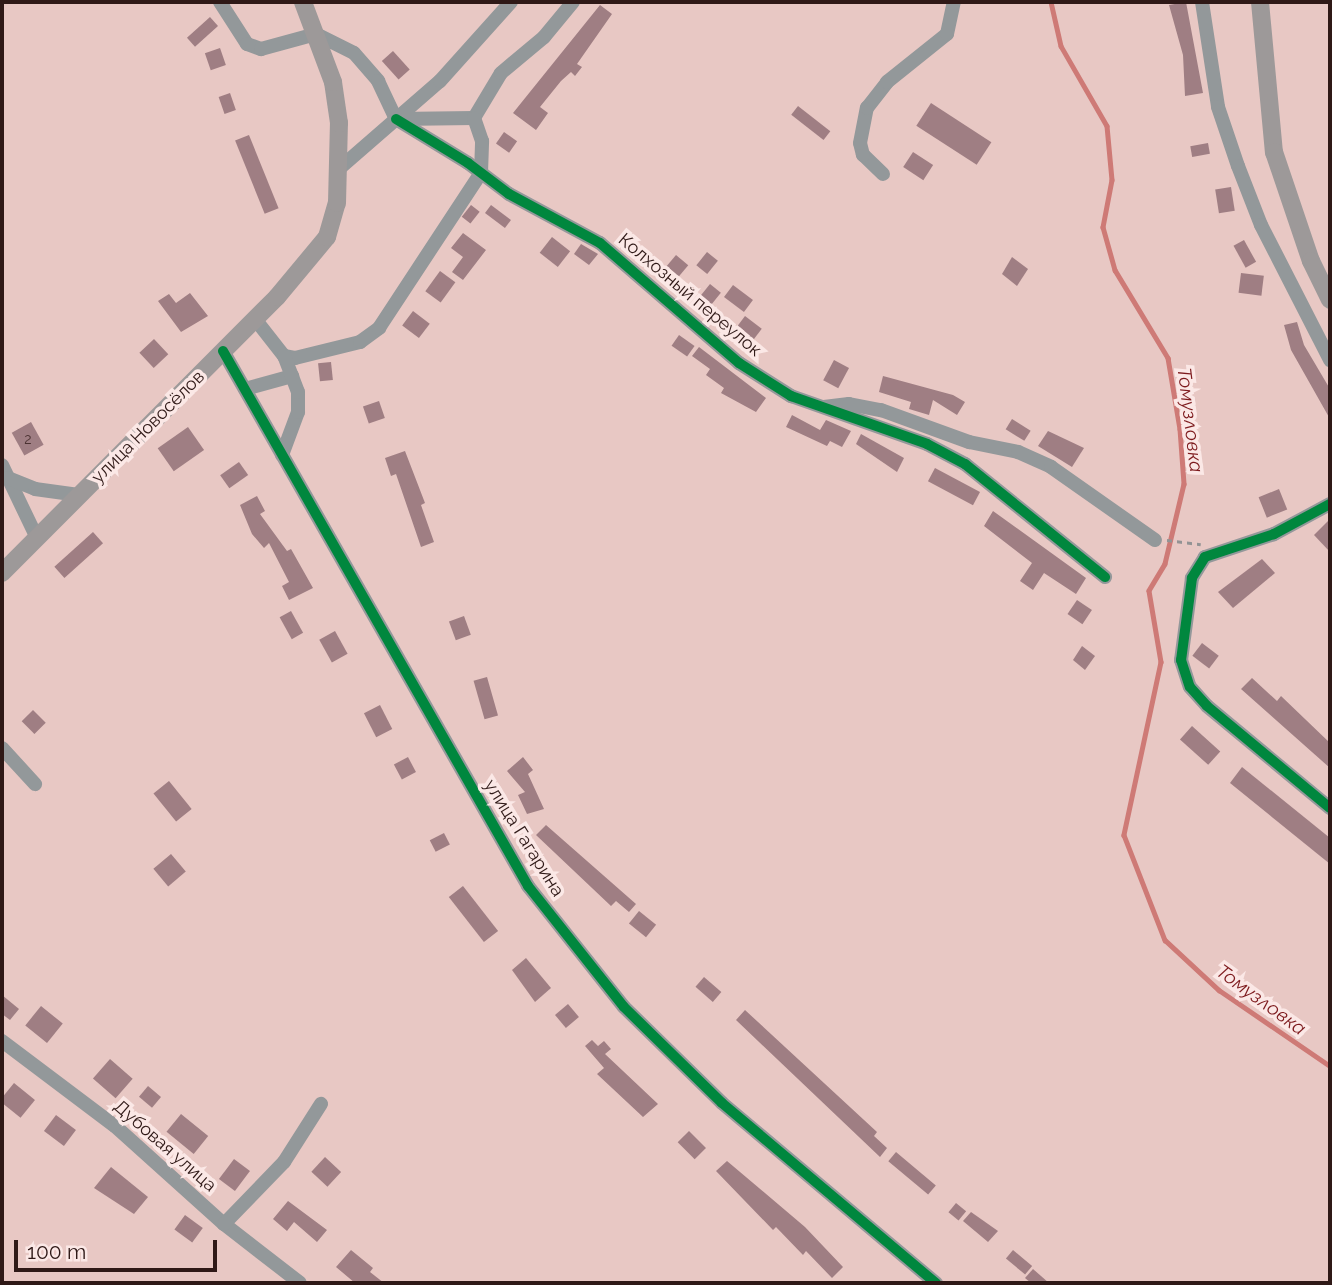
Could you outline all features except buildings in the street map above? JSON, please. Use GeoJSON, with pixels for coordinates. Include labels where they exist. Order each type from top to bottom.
{"type":"FeatureCollection","features":[{"type":"Feature","properties":{"kind":"main road","name":"улица Новосёлов"},"geometry":{"type":"LineString","coordinates":[[2,573],[255,319],[327,237],[337,203],[341,167],[332,82],[303,2]]}},
{"type":"Feature","properties":{"kind":"main road"},"geometry":{"type":"LineString","coordinates":[[1260,2],[1274,152],[1311,261],[1330,300]]}},
{"type":"Feature","properties":{"kind":"street"},"geometry":{"type":"LineString","coordinates":[[220,2],[247,44],[254,47],[261,49],[316,34],[354,53],[378,81],[396,119]]}},
{"type":"Feature","properties":{"kind":"street"},"geometry":{"type":"LineString","coordinates":[[341,167],[440,81],[511,2]]}},
{"type":"Feature","properties":{"kind":"street"},"geometry":{"type":"LineString","coordinates":[[474,118],[501,73],[544,37],[573,2]]}},
{"type":"Feature","properties":{"kind":"street"},"geometry":{"type":"LineString","coordinates":[[883,174],[863,155],[860,143],[867,108],[887,82],[947,34],[954,2]]}},
{"type":"Feature","properties":{"kind":"street"},"geometry":{"type":"LineString","coordinates":[[1202,2],[1218,107],[1238,166],[1261,225],[1330,360]]}},
{"type":"Feature","properties":{"kind":"street"},"geometry":{"type":"LineString","coordinates":[[396,119],[474,118]]}},
{"type":"Feature","properties":{"kind":"street"},"geometry":{"type":"LineString","coordinates":[[284,356],[295,358],[360,342],[379,328],[481,173],[482,141],[474,118]]}},
{"type":"Feature","properties":{"kind":"street","name":"Колхозный переулок"},"geometry":{"type":"LineString","coordinates":[[396,119],[509,194],[600,243],[739,363],[791,396],[927,444],[965,464],[1105,577]]}},
{"type":"Feature","properties":{"kind":"street"},"geometry":{"type":"LineString","coordinates":[[255,319],[284,356],[298,392],[298,412],[282,455]]}},
{"type":"Feature","properties":{"kind":"street","name":"улица Гагарина"},"geometry":{"type":"LineString","coordinates":[[223,351],[536,896],[624,1007],[712,1093],[936,1283]]}},
{"type":"Feature","properties":{"kind":"street"},"geometry":{"type":"LineString","coordinates":[[245,388],[292,376]]}},
{"type":"Feature","properties":{"kind":"street","name":"Колхозный переулок"},"geometry":{"type":"LineString","coordinates":[[819,407],[849,404],[881,410],[969,442],[1018,452],[1051,467],[1155,540]]}},
{"type":"Feature","properties":{"kind":"street"},"geometry":{"type":"LineString","coordinates":[[5,471],[35,489],[79,495]]}},
{"type":"Feature","properties":{"kind":"street"},"geometry":{"type":"LineString","coordinates":[[5,471],[37,538]]}},
{"type":"Feature","properties":{"kind":"street"},"geometry":{"type":"LineString","coordinates":[[1330,504],[1274,534],[1205,556],[1192,578],[1181,660],[1190,687],[1207,706],[1330,808]]}},
{"type":"Feature","properties":{"kind":"street"},"geometry":{"type":"LineString","coordinates":[[2,748],[35,784]]}},
{"type":"Feature","properties":{"kind":"street","name":"Дубовая улица"},"geometry":{"type":"LineString","coordinates":[[2,1041],[115,1126],[224,1224],[300,1283]]}},
{"type":"Feature","properties":{"kind":"street"},"geometry":{"type":"LineString","coordinates":[[224,1224],[284,1162],[321,1104]]}},
{"type":"Feature","properties":{"kind":"path"},"geometry":{"type":"LineString","coordinates":[[1155,540],[1194,541]]}},
{"type":"Feature","properties":{"kind":"waterway","name":"Томузловка"},"geometry":{"type":"LineString","coordinates":[[1051,2],[1061,46],[1107,126],[1112,180],[1103,227],[1115,270],[1168,358],[1180,429],[1184,484],[1165,564],[1149,591],[1161,662],[1124,835],[1165,940],[1219,990],[1330,1066]]}},
{"type":"Feature","properties":{"kind":"cycle path"},"geometry":{"type":"LineString","coordinates":[[396,119],[468,163],[509,194],[600,243],[739,363],[791,396],[927,444],[965,464],[1105,577]]}},
{"type":"Feature","properties":{"kind":"cycle path"},"geometry":{"type":"LineString","coordinates":[[223,351],[528,886],[624,1007],[722,1103],[936,1283]]}},
{"type":"Feature","properties":{"kind":"cycle path"},"geometry":{"type":"LineString","coordinates":[[1330,504],[1274,534],[1205,557],[1192,578],[1181,660],[1190,687],[1207,706],[1330,808]]}}]}
